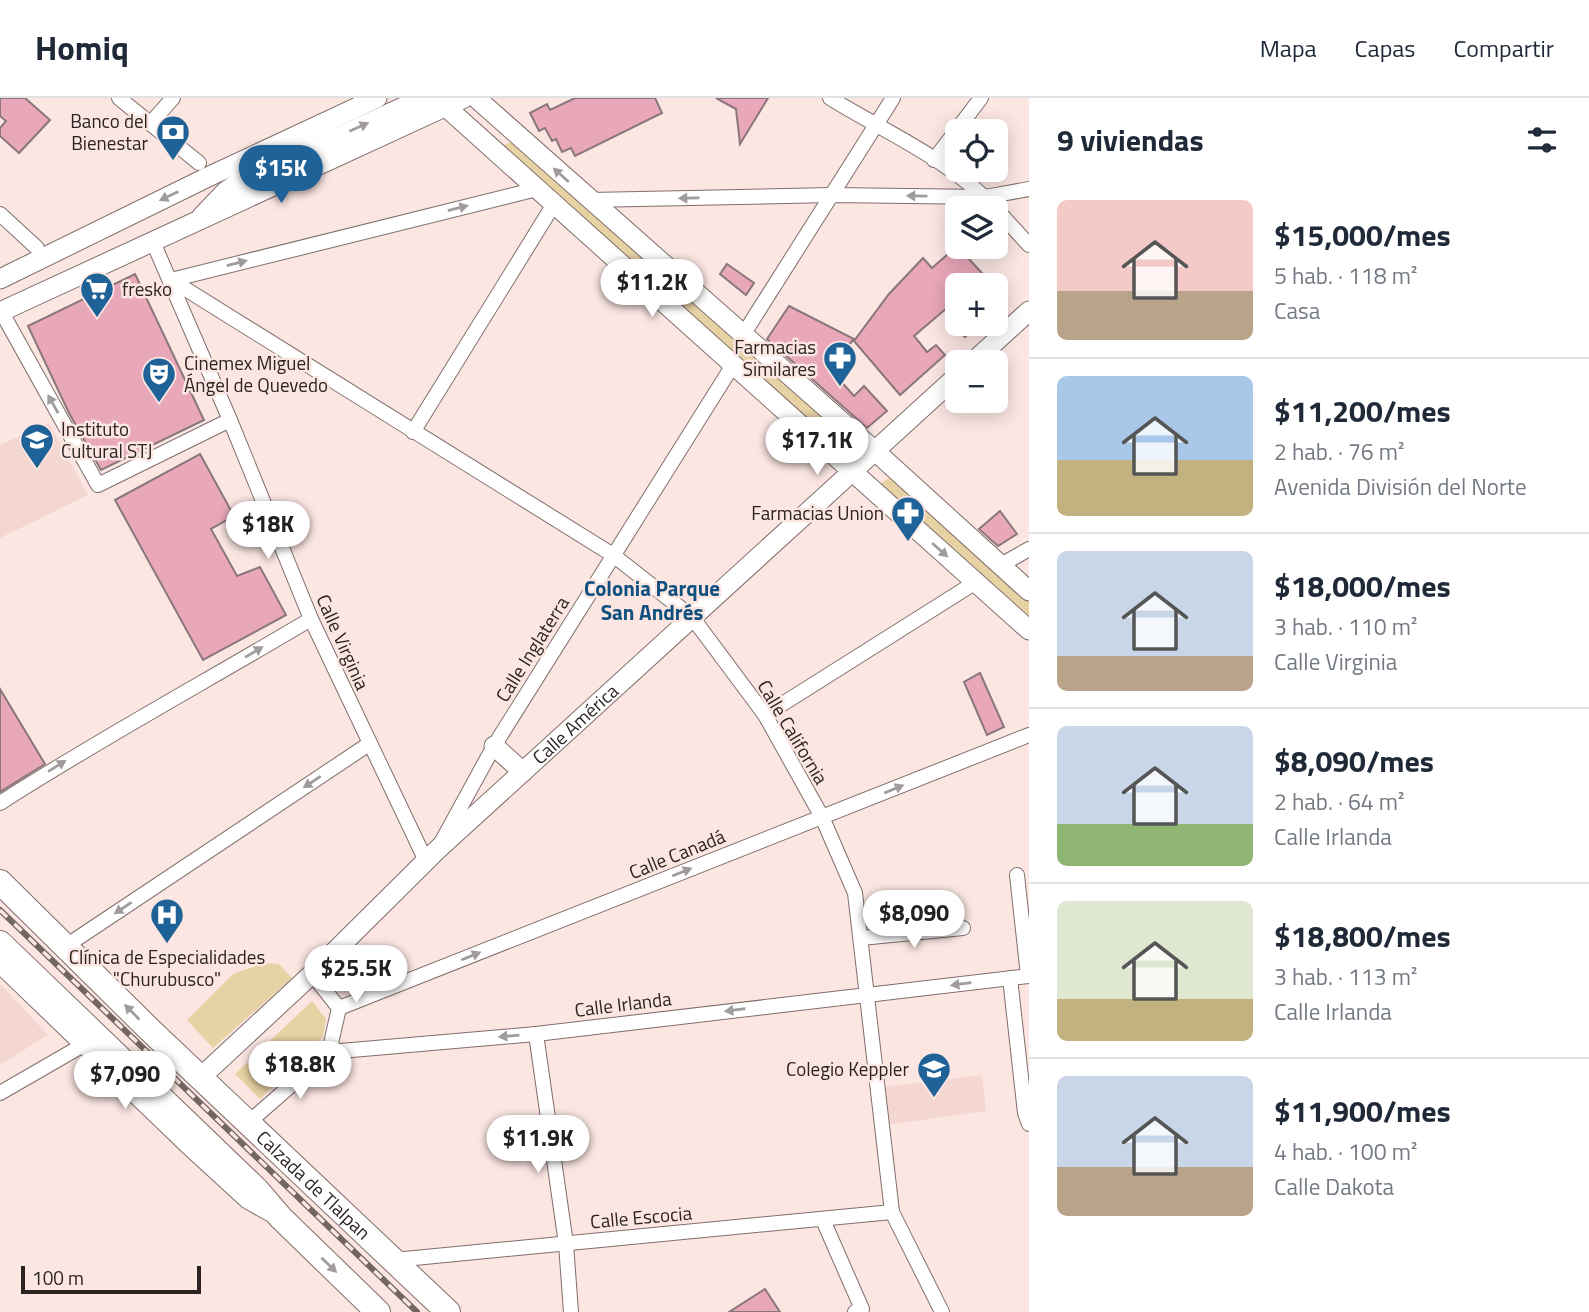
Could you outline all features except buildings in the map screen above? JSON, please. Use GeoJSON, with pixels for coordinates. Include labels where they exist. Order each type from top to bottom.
{"type":"FeatureCollection","features":[{"type":"Feature","properties":{"kind":"highway","name":"Calzada de Tlalpan"},"geometry":{"type":"LineString","coordinates":[[0,882],[200,1078],[448,1312]]}},
{"type":"Feature","properties":{"kind":"highway"},"geometry":{"type":"LineString","coordinates":[[0,943],[257,1190],[378,1312]]}},
{"type":"Feature","properties":{"kind":"main road"},"geometry":{"type":"LineString","coordinates":[[0,279],[377,98]]}},
{"type":"Feature","properties":{"kind":"main road"},"geometry":{"type":"LineString","coordinates":[[197,222],[226,191],[239,182],[423,98]]}},
{"type":"Feature","properties":{"kind":"main road"},"geometry":{"type":"LineString","coordinates":[[0,312],[197,222],[442,101],[464,98]]}},
{"type":"Feature","properties":{"kind":"main road"},"geometry":{"type":"LineString","coordinates":[[476,98],[1029,591]]}},
{"type":"Feature","properties":{"kind":"main road"},"geometry":{"type":"LineString","coordinates":[[442,101],[1029,630]]}},
{"type":"Feature","properties":{"kind":"main road"},"geometry":{"type":"LineString","coordinates":[[0,266],[103,221],[126,217]]}},
{"type":"Feature","properties":{"kind":"main road"},"geometry":{"type":"LineString","coordinates":[[0,298],[50,278],[115,259]]}},
{"type":"Feature","properties":{"kind":"main road"},"geometry":{"type":"LineString","coordinates":[[986,350],[1029,311]]}},
{"type":"Feature","properties":{"kind":"main road","name":"Calle América"},"geometry":{"type":"LineString","coordinates":[[200,1078],[312,974],[431,856],[945,387]]}},
{"type":"Feature","properties":{"kind":"main road"},"geometry":{"type":"LineString","coordinates":[[494,746],[523,772]]}},
{"type":"Feature","properties":{"kind":"main road"},"geometry":{"type":"LineString","coordinates":[[0,963],[248,1199],[281,1217]]}},
{"type":"Feature","properties":{"kind":"street"},"geometry":{"type":"LineString","coordinates":[[120,98],[199,163]]}},
{"type":"Feature","properties":{"kind":"street"},"geometry":{"type":"LineString","coordinates":[[150,124],[173,98]]}},
{"type":"Feature","properties":{"kind":"street"},"geometry":{"type":"LineString","coordinates":[[830,98],[934,160],[984,196]]}},
{"type":"Feature","properties":{"kind":"street"},"geometry":{"type":"LineString","coordinates":[[743,335],[893,98]]}},
{"type":"Feature","properties":{"kind":"street"},"geometry":{"type":"LineString","coordinates":[[934,160],[981,98]]}},
{"type":"Feature","properties":{"kind":"street"},"geometry":{"type":"LineString","coordinates":[[171,280],[537,188]]}},
{"type":"Feature","properties":{"kind":"street"},"geometry":{"type":"LineString","coordinates":[[990,196],[1029,189]]}},
{"type":"Feature","properties":{"kind":"street"},"geometry":{"type":"LineString","coordinates":[[590,200],[832,195],[945,196]]}},
{"type":"Feature","properties":{"kind":"street"},"geometry":{"type":"LineString","coordinates":[[413,432],[554,204]]}},
{"type":"Feature","properties":{"kind":"street"},"geometry":{"type":"LineString","coordinates":[[0,214],[37,248]]}},
{"type":"Feature","properties":{"kind":"street"},"geometry":{"type":"LineString","coordinates":[[1008,223],[1029,245]]}},
{"type":"Feature","properties":{"kind":"street","name":"Calle Virginia"},"geometry":{"type":"LineString","coordinates":[[153,242],[230,419],[311,619],[369,744],[431,856]]}},
{"type":"Feature","properties":{"kind":"street","name":"Calle California"},"geometry":{"type":"LineString","coordinates":[[171,280],[613,555],[692,617],[765,715],[822,817],[855,893],[892,1212],[942,1312]]}},
{"type":"Feature","properties":{"kind":"street"},"geometry":{"type":"LineString","coordinates":[[0,312],[98,485],[230,419]]}},
{"type":"Feature","properties":{"kind":"street","name":"Calle Inglaterra"},"geometry":{"type":"LineString","coordinates":[[431,856],[494,746],[733,365]]}},
{"type":"Feature","properties":{"kind":"street"},"geometry":{"type":"LineString","coordinates":[[1001,565],[1029,548]]}},
{"type":"Feature","properties":{"kind":"street"},"geometry":{"type":"LineString","coordinates":[[765,715],[976,582]]}},
{"type":"Feature","properties":{"kind":"street"},"geometry":{"type":"LineString","coordinates":[[0,803],[64,761],[190,691],[311,619]]}},
{"type":"Feature","properties":{"kind":"street","name":"Calle Canadá"},"geometry":{"type":"LineString","coordinates":[[339,1008],[1029,735]]}},
{"type":"Feature","properties":{"kind":"street"},"geometry":{"type":"LineString","coordinates":[[66,946],[369,744]]}},
{"type":"Feature","properties":{"kind":"street"},"geometry":{"type":"LineString","coordinates":[[1017,875],[1028,976]]}},
{"type":"Feature","properties":{"kind":"street"},"geometry":{"type":"LineString","coordinates":[[861,938],[963,928]]}},
{"type":"Feature","properties":{"kind":"street"},"geometry":{"type":"LineString","coordinates":[[248,1124],[330,1052],[339,1008],[312,974]]}},
{"type":"Feature","properties":{"kind":"street","name":"Calle Irlanda"},"geometry":{"type":"LineString","coordinates":[[330,1052],[536,1034],[1028,976]]}},
{"type":"Feature","properties":{"kind":"street"},"geometry":{"type":"LineString","coordinates":[[1010,978],[1025,1112],[1029,1124]]}},
{"type":"Feature","properties":{"kind":"street"},"geometry":{"type":"LineString","coordinates":[[536,1034],[566,1244],[571,1312]]}},
{"type":"Feature","properties":{"kind":"street"},"geometry":{"type":"LineString","coordinates":[[0,1093],[85,1044]]}},
{"type":"Feature","properties":{"kind":"street","name":"Calle Escocia"},"geometry":{"type":"LineString","coordinates":[[394,1260],[892,1212]]}},
{"type":"Feature","properties":{"kind":"street"},"geometry":{"type":"LineString","coordinates":[[823,1220],[862,1309],[855,1312]]}},
{"type":"Feature","properties":{"kind":"shaded area"},"geometry":{"type":"Polygon","coordinates":[[[513,141],[851,437],[839,449],[502,146],[513,141]]]}},
{"type":"Feature","properties":{"kind":"shaded area","name":"Instituto Cultural STJ"},"geometry":{"type":"Polygon","coordinates":[[[49,423],[88,495],[0,538],[0,445],[49,423]]]}},
{"type":"Feature","properties":{"kind":"shaded area"},"geometry":{"type":"Polygon","coordinates":[[[892,476],[1029,601],[1029,622],[877,486],[892,476]]]}},
{"type":"Feature","properties":{"kind":"shaded area"},"geometry":{"type":"Polygon","coordinates":[[[265,963],[279,964],[292,978],[213,1048],[187,1020],[233,974],[265,963]]]}},
{"type":"Feature","properties":{"kind":"shaded area"},"geometry":{"type":"Polygon","coordinates":[[[0,984],[48,1035],[0,1065],[0,984]]]}},
{"type":"Feature","properties":{"kind":"shaded area"},"geometry":{"type":"Polygon","coordinates":[[[312,1001],[326,1019],[323,1037],[260,1099],[235,1074],[312,1001]]]}},
{"type":"Feature","properties":{"kind":"shaded area","name":"Colegio Keppler"},"geometry":{"type":"Polygon","coordinates":[[[982,1075],[986,1111],[886,1125],[883,1087],[982,1075]]]}},
{"type":"Feature","properties":{"kind":"railway"},"geometry":{"type":"LineString","coordinates":[[0,910],[417,1312]]}},
{"type":"Feature","properties":{"kind":"place","name":"Banco del Bienestar"},"geometry":{"type":"Point","coordinates":[173,162]}},
{"type":"Feature","properties":{"kind":"place","name":"fresko"},"geometry":{"type":"Point","coordinates":[97,319]}},
{"type":"Feature","properties":{"kind":"place","name":"Farmacias Similares"},"geometry":{"type":"Point","coordinates":[840,388]}},
{"type":"Feature","properties":{"kind":"place","name":"Cinemex Miguel Ángel de Quevedo"},"geometry":{"type":"Point","coordinates":[159,404]}},
{"type":"Feature","properties":{"kind":"place","name":"Instituto Cultural STJ"},"geometry":{"type":"Point","coordinates":[37,470]}},
{"type":"Feature","properties":{"kind":"place","name":"Farmacias Union"},"geometry":{"type":"Point","coordinates":[908,543]}},
{"type":"Feature","properties":{"kind":"place","name":"Clínica de Especialidades \"Churubusco\""},"geometry":{"type":"Point","coordinates":[167,945]}},
{"type":"Feature","properties":{"kind":"place","name":"Colegio Keppler"},"geometry":{"type":"Point","coordinates":[934,1099]}},
{"type":"Feature","properties":{"kind":"district","name":"Colonia Parque San Andrés"},"geometry":{"type":"Point","coordinates":[652,601]}}]}
